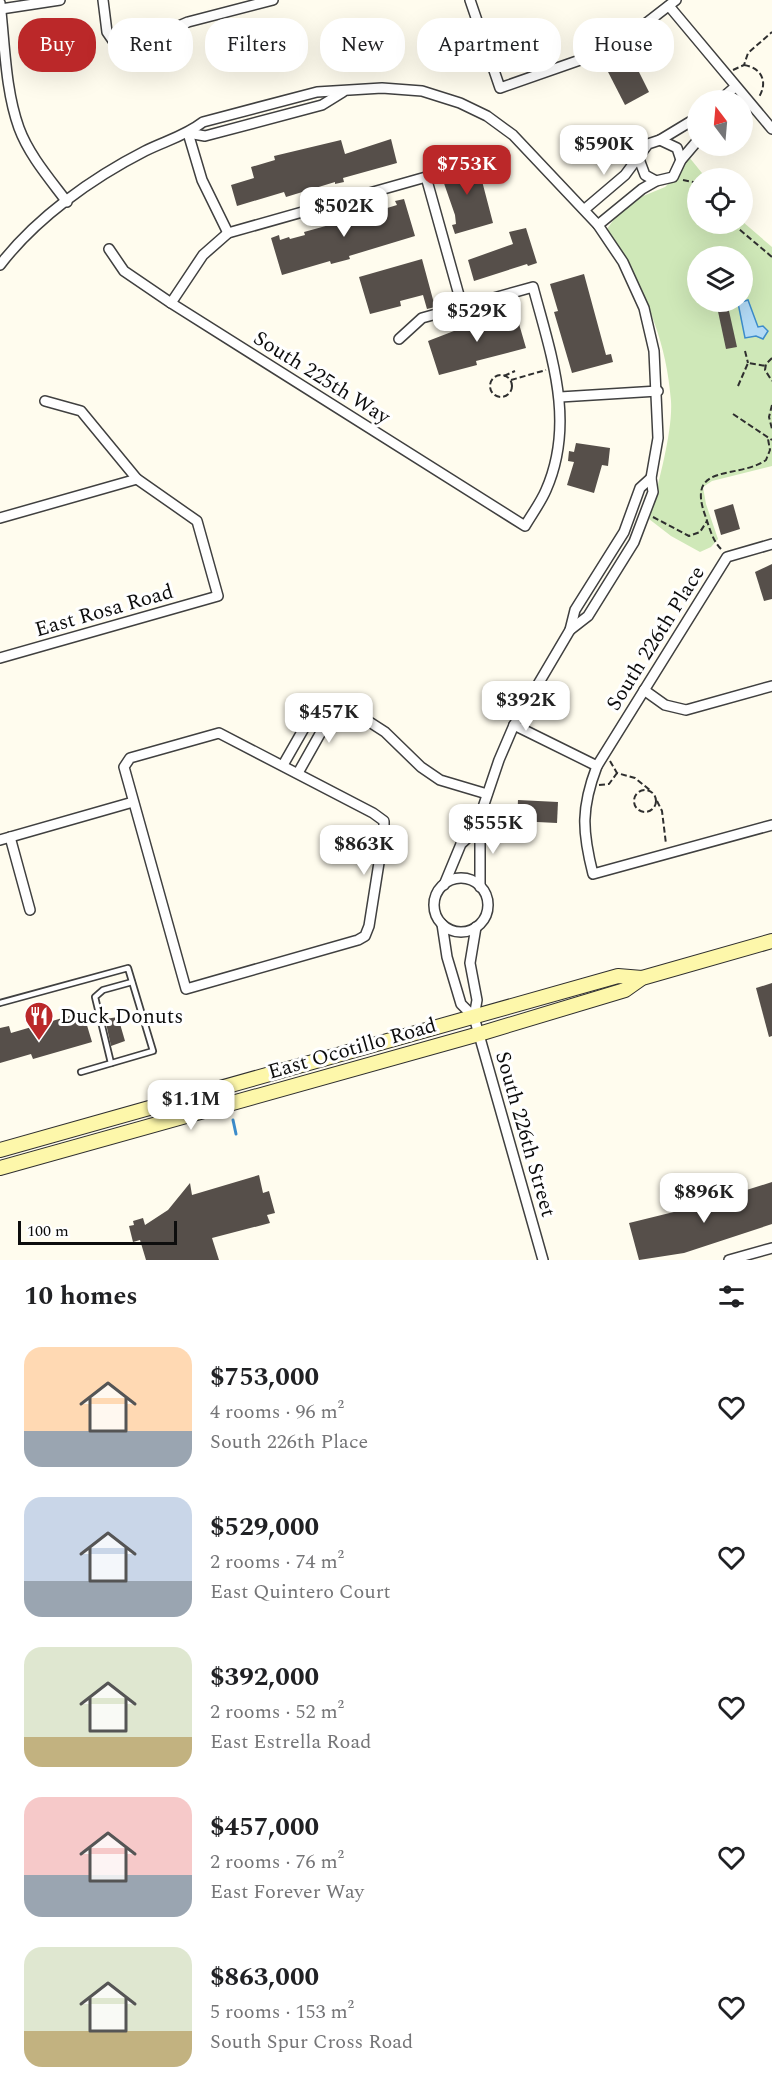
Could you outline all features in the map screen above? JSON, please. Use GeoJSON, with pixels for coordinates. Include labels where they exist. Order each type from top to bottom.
{"type":"FeatureCollection","features":[{"type":"Feature","properties":{"kind":"main road","name":"East Ocotillo Road"},"geometry":{"type":"LineString","coordinates":[[0,1168],[479,1034],[625,990],[642,978],[772,941]]}},
{"type":"Feature","properties":{"kind":"main road","name":"East Ocotillo Road"},"geometry":{"type":"LineString","coordinates":[[0,1150],[618,976],[642,978]]}},
{"type":"Feature","properties":{"kind":"street"},"geometry":{"type":"LineString","coordinates":[[1,9],[60,0]]}},
{"type":"Feature","properties":{"kind":"street"},"geometry":{"type":"LineString","coordinates":[[102,0],[107,32],[116,45],[137,44],[188,22],[273,0]]}},
{"type":"Feature","properties":{"kind":"street"},"geometry":{"type":"LineString","coordinates":[[470,0],[500,88],[600,53],[636,31],[672,3],[737,90]]}},
{"type":"Feature","properties":{"kind":"street"},"geometry":{"type":"LineString","coordinates":[[0,3],[3,55],[19,128],[34,159],[67,202]]}},
{"type":"Feature","properties":{"kind":"street"},"geometry":{"type":"LineString","coordinates":[[732,90],[735,87]]}},
{"type":"Feature","properties":{"kind":"street"},"geometry":{"type":"LineString","coordinates":[[0,265],[10,252],[67,202],[110,171],[146,151],[188,133],[203,122],[317,92],[382,88],[422,91],[460,103],[487,116],[513,135],[595,221],[623,262],[644,308],[654,351],[658,391],[658,438],[651,478],[653,492],[634,542],[588,616],[570,630]]}},
{"type":"Feature","properties":{"kind":"street"},"geometry":{"type":"LineString","coordinates":[[188,133],[205,136],[322,105],[343,92]]}},
{"type":"Feature","properties":{"kind":"street"},"geometry":{"type":"LineString","coordinates":[[753,109],[772,129]]}},
{"type":"Feature","properties":{"kind":"street"},"geometry":{"type":"LineString","coordinates":[[585,209],[625,175],[639,159],[644,148],[687,124]]}},
{"type":"Feature","properties":{"kind":"street"},"geometry":{"type":"LineString","coordinates":[[188,133],[202,180],[228,233]]}},
{"type":"Feature","properties":{"kind":"street"},"geometry":{"type":"LineString","coordinates":[[660,140],[677,148],[681,160]]}},
{"type":"Feature","properties":{"kind":"street"},"geometry":{"type":"LineString","coordinates":[[595,221],[656,181],[673,177],[687,153]]}},
{"type":"Feature","properties":{"kind":"street"},"geometry":{"type":"LineString","coordinates":[[639,159],[645,176],[656,181]]}},
{"type":"Feature","properties":{"kind":"street"},"geometry":{"type":"LineString","coordinates":[[171,303],[203,255],[228,233],[426,177],[462,306]]}},
{"type":"Feature","properties":{"kind":"street","name":"South 225th Way"},"geometry":{"type":"LineString","coordinates":[[109,249],[124,271],[171,303],[525,526],[546,490],[559,447],[560,396]]}},
{"type":"Feature","properties":{"kind":"street"},"geometry":{"type":"LineString","coordinates":[[399,339],[422,318],[533,287],[560,396],[658,391]]}},
{"type":"Feature","properties":{"kind":"street"},"geometry":{"type":"LineString","coordinates":[[0,518],[137,479],[81,411],[45,401]]}},
{"type":"Feature","properties":{"kind":"street"},"geometry":{"type":"LineString","coordinates":[[444,885],[461,844],[475,831],[514,725],[570,630],[575,610],[624,532],[640,488],[651,478]]}},
{"type":"Feature","properties":{"kind":"street","name":"East Rosa Road"},"geometry":{"type":"LineString","coordinates":[[0,658],[218,596],[198,521],[137,479]]}},
{"type":"Feature","properties":{"kind":"street"},"geometry":{"type":"LineString","coordinates":[[727,557],[772,544]]}},
{"type":"Feature","properties":{"kind":"street","name":"South 226th Place"},"geometry":{"type":"LineString","coordinates":[[668,854],[593,874],[583,830],[584,805],[597,766],[727,557]]}},
{"type":"Feature","properties":{"kind":"street"},"geometry":{"type":"LineString","coordinates":[[644,690],[665,705],[686,710],[772,686]]}},
{"type":"Feature","properties":{"kind":"street"},"geometry":{"type":"LineString","coordinates":[[283,765],[311,716],[325,708],[340,710],[354,712],[385,732],[421,767],[440,780],[487,794]]}},
{"type":"Feature","properties":{"kind":"street"},"geometry":{"type":"LineString","coordinates":[[298,773],[325,725],[340,710]]}},
{"type":"Feature","properties":{"kind":"street"},"geometry":{"type":"LineString","coordinates":[[514,725],[597,766]]}},
{"type":"Feature","properties":{"kind":"street"},"geometry":{"type":"LineString","coordinates":[[219,733],[283,765],[374,813],[384,821],[368,932],[358,940],[186,989],[124,771],[125,763],[130,758],[219,733]]}},
{"type":"Feature","properties":{"kind":"street"},"geometry":{"type":"LineString","coordinates":[[30,910],[5,838],[133,802]]}},
{"type":"Feature","properties":{"kind":"street"},"geometry":{"type":"LineString","coordinates":[[668,854],[772,825]]}},
{"type":"Feature","properties":{"kind":"street"},"geometry":{"type":"LineString","coordinates":[[474,1017],[477,1000],[470,963],[476,927],[486,915],[488,908],[487,900],[480,887],[480,841],[475,831]]}},
{"type":"Feature","properties":{"kind":"street"},"geometry":{"type":"LineString","coordinates":[[474,1017],[461,1004],[447,957],[442,924],[434,904],[439,890],[444,885],[458,879],[466,879],[480,887]]}},
{"type":"Feature","properties":{"kind":"street"},"geometry":{"type":"LineString","coordinates":[[442,924],[458,932],[476,927]]}},
{"type":"Feature","properties":{"kind":"street","name":"South 226th Street"},"geometry":{"type":"LineString","coordinates":[[474,1017],[543,1260]]}},
{"type":"Feature","properties":{"kind":"street"},"geometry":{"type":"LineString","coordinates":[[729,1260],[772,1248]]}},
{"type":"Feature","properties":{"kind":"lane"},"geometry":{"type":"LineString","coordinates":[[0,1003],[128,968],[153,1051],[81,1072]]}},
{"type":"Feature","properties":{"kind":"lane"},"geometry":{"type":"LineString","coordinates":[[111,1063],[95,997],[103,990],[132,982]]}},
{"type":"Feature","properties":{"kind":"path"},"geometry":{"type":"LineString","coordinates":[[744,66],[748,53],[772,32]]}},
{"type":"Feature","properties":{"kind":"path"},"geometry":{"type":"LineString","coordinates":[[727,76],[735,69],[744,66],[757,68],[764,83],[759,97],[753,99]]}},
{"type":"Feature","properties":{"kind":"path"},"geometry":{"type":"LineString","coordinates":[[745,234],[772,257]]}},
{"type":"Feature","properties":{"kind":"path"},"geometry":{"type":"LineString","coordinates":[[738,386],[748,363],[745,351]]}},
{"type":"Feature","properties":{"kind":"path"},"geometry":{"type":"LineString","coordinates":[[772,358],[766,366],[767,377],[772,381]]}},
{"type":"Feature","properties":{"kind":"path"},"geometry":{"type":"LineString","coordinates":[[748,363],[766,366]]}},
{"type":"Feature","properties":{"kind":"path"},"geometry":{"type":"LineString","coordinates":[[510,380],[554,368]]}},
{"type":"Feature","properties":{"kind":"path"},"geometry":{"type":"LineString","coordinates":[[504,376],[510,380],[512,387],[510,394],[498,398],[492,394],[490,382],[494,377],[515,371]]}},
{"type":"Feature","properties":{"kind":"path"},"geometry":{"type":"LineString","coordinates":[[772,405],[770,417],[772,429]]}},
{"type":"Feature","properties":{"kind":"path"},"geometry":{"type":"LineString","coordinates":[[733,414],[772,440]]}},
{"type":"Feature","properties":{"kind":"path"},"geometry":{"type":"LineString","coordinates":[[727,557],[717,546],[699,495],[705,481],[766,460],[770,450],[768,439]]}},
{"type":"Feature","properties":{"kind":"path"},"geometry":{"type":"LineString","coordinates":[[646,514],[689,536],[700,532],[707,521]]}},
{"type":"Feature","properties":{"kind":"path"},"geometry":{"type":"LineString","coordinates":[[603,756],[614,765],[617,773]]}},
{"type":"Feature","properties":{"kind":"path"},"geometry":{"type":"LineString","coordinates":[[590,783],[607,785],[617,773]]}},
{"type":"Feature","properties":{"kind":"path"},"geometry":{"type":"LineString","coordinates":[[617,773],[635,778],[651,791],[662,811],[668,854]]}},
{"type":"Feature","properties":{"kind":"path"},"geometry":{"type":"LineString","coordinates":[[651,791],[639,792],[634,802],[636,807],[646,813],[655,807],[657,801]]}},
{"type":"Feature","properties":{"kind":"green space"},"geometry":{"type":"Polygon","coordinates":[[[689,157],[698,168],[687,168],[687,234],[753,234],[753,231],[772,247],[772,466],[712,481],[703,487],[706,504],[718,539],[711,547],[700,552],[671,536],[649,519],[670,428],[671,401],[668,377],[658,332],[650,311],[631,270],[607,229],[617,215],[636,199],[665,187],[677,176],[689,157]]]}},
{"type":"Feature","properties":{"kind":"water"},"geometry":{"type":"Polygon","coordinates":[[[740,312],[752,312],[758,327],[763,326],[768,331],[763,339],[756,336],[745,338],[740,312]]]}},
{"type":"Feature","properties":{"kind":"building"},"geometry":{"type":"Polygon","coordinates":[[[608,72],[639,72],[649,92],[625,105],[608,72]]]}},
{"type":"Feature","properties":{"kind":"building"},"geometry":{"type":"Polygon","coordinates":[[[391,139],[397,163],[343,178],[344,182],[335,184],[335,182],[286,197],[284,192],[237,206],[231,185],[254,178],[251,167],[275,160],[274,156],[341,140],[345,154],[391,139]]]}},
{"type":"Feature","properties":{"kind":"building"},"geometry":{"type":"Polygon","coordinates":[[[476,158],[493,223],[455,234],[452,225],[456,224],[455,215],[439,169],[476,158]]]}},
{"type":"Feature","properties":{"kind":"building"},"geometry":{"type":"Polygon","coordinates":[[[404,199],[415,236],[349,256],[350,259],[331,264],[330,261],[282,275],[271,238],[279,235],[280,240],[305,235],[304,232],[351,219],[350,215],[358,212],[373,208],[374,212],[397,205],[395,201],[404,199]]]}},
{"type":"Feature","properties":{"kind":"building"},"geometry":{"type":"Polygon","coordinates":[[[526,228],[537,263],[474,281],[468,260],[513,244],[509,232],[526,228]]]}},
{"type":"Feature","properties":{"kind":"building"},"geometry":{"type":"Polygon","coordinates":[[[422,259],[435,307],[427,309],[423,295],[400,301],[401,306],[370,314],[359,277],[422,259]]]}},
{"type":"Feature","properties":{"kind":"building"},"geometry":{"type":"Polygon","coordinates":[[[584,274],[606,355],[611,354],[613,362],[572,373],[554,312],[558,311],[550,284],[584,274]]]}},
{"type":"Feature","properties":{"kind":"building"},"geometry":{"type":"Polygon","coordinates":[[[515,310],[526,348],[476,361],[477,365],[439,375],[428,341],[472,324],[471,320],[480,317],[482,322],[490,320],[491,322],[507,317],[506,313],[515,310]]]}},
{"type":"Feature","properties":{"kind":"building"},"geometry":{"type":"Polygon","coordinates":[[[718,312],[729,312],[737,347],[726,349],[718,312]]]}},
{"type":"Feature","properties":{"kind":"building"},"geometry":{"type":"Polygon","coordinates":[[[576,443],[610,448],[608,466],[602,465],[594,493],[567,485],[574,462],[568,461],[569,451],[574,452],[576,443]]]}},
{"type":"Feature","properties":{"kind":"building"},"geometry":{"type":"Polygon","coordinates":[[[733,504],[740,529],[721,535],[714,510],[733,504]]]}},
{"type":"Feature","properties":{"kind":"building"},"geometry":{"type":"Polygon","coordinates":[[[772,564],[772,599],[764,601],[755,572],[772,564]]]}},
{"type":"Feature","properties":{"kind":"building"},"geometry":{"type":"Polygon","coordinates":[[[518,800],[558,802],[557,823],[517,821],[518,800]]]}},
{"type":"Feature","properties":{"kind":"building"},"geometry":{"type":"Polygon","coordinates":[[[772,983],[772,1036],[769,1037],[756,988],[772,983]]]}},
{"type":"Feature","properties":{"kind":"building"},"geometry":{"type":"Polygon","coordinates":[[[83,1012],[92,1042],[33,1059],[31,1054],[0,1063],[0,1028],[9,1026],[11,1033],[83,1012]]]}},
{"type":"Feature","properties":{"kind":"building"},"geometry":{"type":"Polygon","coordinates":[[[118,1017],[125,1041],[111,1046],[105,1019],[118,1017]]]}},
{"type":"Feature","properties":{"kind":"building"},"geometry":{"type":"Polygon","coordinates":[[[259,1175],[263,1193],[269,1191],[275,1213],[267,1215],[270,1223],[212,1238],[219,1260],[146,1260],[140,1240],[133,1242],[129,1226],[134,1225],[133,1221],[143,1218],[145,1225],[168,1210],[190,1183],[192,1195],[259,1175]]]}},
{"type":"Feature","properties":{"kind":"building"},"geometry":{"type":"Polygon","coordinates":[[[772,1182],[772,1224],[684,1253],[639,1260],[629,1223],[686,1209],[772,1182]]]}},
{"type":"Feature","properties":{"kind":"waterway"},"geometry":{"type":"LineString","coordinates":[[233,1120],[236,1134]]}},
{"type":"Feature","properties":{"kind":"place","name":"Duck Donuts"},"geometry":{"type":"Point","coordinates":[39,1042]}}]}
